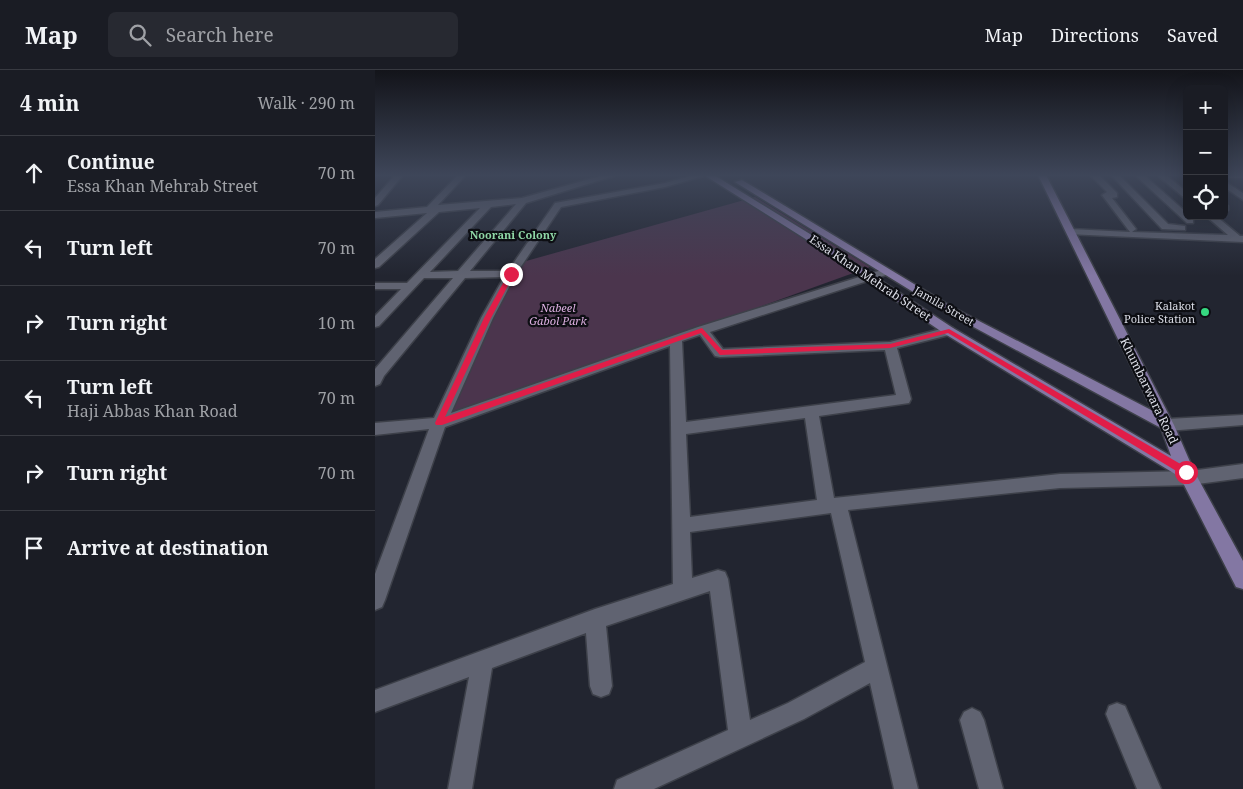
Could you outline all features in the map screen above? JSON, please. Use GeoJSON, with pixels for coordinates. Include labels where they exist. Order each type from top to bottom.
{"type":"FeatureCollection","features":[{"type":"Feature","properties":{"kind":"main road","name":"Essa Khan Mehrab Street"},"geometry":{"type":"LineString","coordinates":[[762,209],[949,331],[1188,475]]}},
{"type":"Feature","properties":{"kind":"main road","name":"Jamila Street"},"geometry":{"type":"LineString","coordinates":[[783,209],[885,272],[1010,344],[1167,425]]}},
{"type":"Feature","properties":{"kind":"main road","name":"Khumbarwara Road"},"geometry":{"type":"LineString","coordinates":[[1058,209],[1167,425],[1188,475],[1243,580]]}},
{"type":"Feature","properties":{"kind":"street"},"geometry":{"type":"LineString","coordinates":[[375,215],[429,209]]}},
{"type":"Feature","properties":{"kind":"street"},"geometry":{"type":"LineString","coordinates":[[375,265],[433,209]]}},
{"type":"Feature","properties":{"kind":"street"},"geometry":{"type":"LineString","coordinates":[[375,323],[485,209]]}},
{"type":"Feature","properties":{"kind":"street"},"geometry":{"type":"LineString","coordinates":[[375,381],[378,374],[517,209]]}},
{"type":"Feature","properties":{"kind":"street"},"geometry":{"type":"LineString","coordinates":[[375,600],[439,423],[487,318],[511,274],[556,209]]}},
{"type":"Feature","properties":{"kind":"street"},"geometry":{"type":"LineString","coordinates":[[1116,209],[1131,229]]}},
{"type":"Feature","properties":{"kind":"street"},"geometry":{"type":"LineString","coordinates":[[1147,209],[1165,227],[1182,228]]}},
{"type":"Feature","properties":{"kind":"street"},"geometry":{"type":"LineString","coordinates":[[1176,209],[1190,221]]}},
{"type":"Feature","properties":{"kind":"street"},"geometry":{"type":"LineString","coordinates":[[1216,220],[1237,239],[1243,252]]}},
{"type":"Feature","properties":{"kind":"street"},"geometry":{"type":"LineString","coordinates":[[1070,232],[1237,239]]}},
{"type":"Feature","properties":{"kind":"street"},"geometry":{"type":"LineString","coordinates":[[375,429],[439,423],[702,330],[885,272]]}},
{"type":"Feature","properties":{"kind":"street"},"geometry":{"type":"LineString","coordinates":[[421,275],[511,274]]}},
{"type":"Feature","properties":{"kind":"street"},"geometry":{"type":"LineString","coordinates":[[375,286],[410,286]]}},
{"type":"Feature","properties":{"kind":"street"},"geometry":{"type":"LineString","coordinates":[[702,330],[720,353],[890,346],[949,331]]}},
{"type":"Feature","properties":{"kind":"street"},"geometry":{"type":"LineString","coordinates":[[676,340],[683,590]]}},
{"type":"Feature","properties":{"kind":"street"},"geometry":{"type":"LineString","coordinates":[[678,429],[904,399],[890,346]]}},
{"type":"Feature","properties":{"kind":"street"},"geometry":{"type":"LineString","coordinates":[[811,412],[832,505],[877,667],[906,789]]}},
{"type":"Feature","properties":{"kind":"street"},"geometry":{"type":"LineString","coordinates":[[1167,425],[1243,420]]}},
{"type":"Feature","properties":{"kind":"street"},"geometry":{"type":"LineString","coordinates":[[681,526],[832,505],[1060,481],[1188,475],[1243,470]]}},
{"type":"Feature","properties":{"kind":"street"},"geometry":{"type":"LineString","coordinates":[[376,701],[595,619],[717,579],[741,737]]}},
{"type":"Feature","properties":{"kind":"street"},"geometry":{"type":"LineString","coordinates":[[595,619],[601,686]]}},
{"type":"Feature","properties":{"kind":"street"},"geometry":{"type":"LineString","coordinates":[[460,789],[483,660]]}},
{"type":"Feature","properties":{"kind":"street"},"geometry":{"type":"LineString","coordinates":[[626,789],[796,711],[877,667]]}},
{"type":"Feature","properties":{"kind":"street"},"geometry":{"type":"LineString","coordinates":[[1117,714],[1149,789]]}},
{"type":"Feature","properties":{"kind":"street"},"geometry":{"type":"LineString","coordinates":[[973,720],[991,789]]}},
{"type":"Feature","properties":{"kind":"green space","name":"Nabeel Gabol Park"},"geometry":{"type":"Polygon","coordinates":[[[714,209],[774,209],[870,267],[439,423],[519,263],[714,209]]]}},
{"type":"Feature","properties":{"kind":"place","name":"Kalakot Police Station"},"geometry":{"type":"Point","coordinates":[1205,312]}},
{"type":"Feature","properties":{"kind":"district","name":"Noorani Colony"},"geometry":{"type":"Point","coordinates":[513,235]}},
{"type":"Feature","properties":{"kind":"route"},"geometry":{"type":"LineString","coordinates":[[511,274],[487,318],[439,423],[702,330],[720,353],[890,346],[949,331],[1186,472]]}}]}
